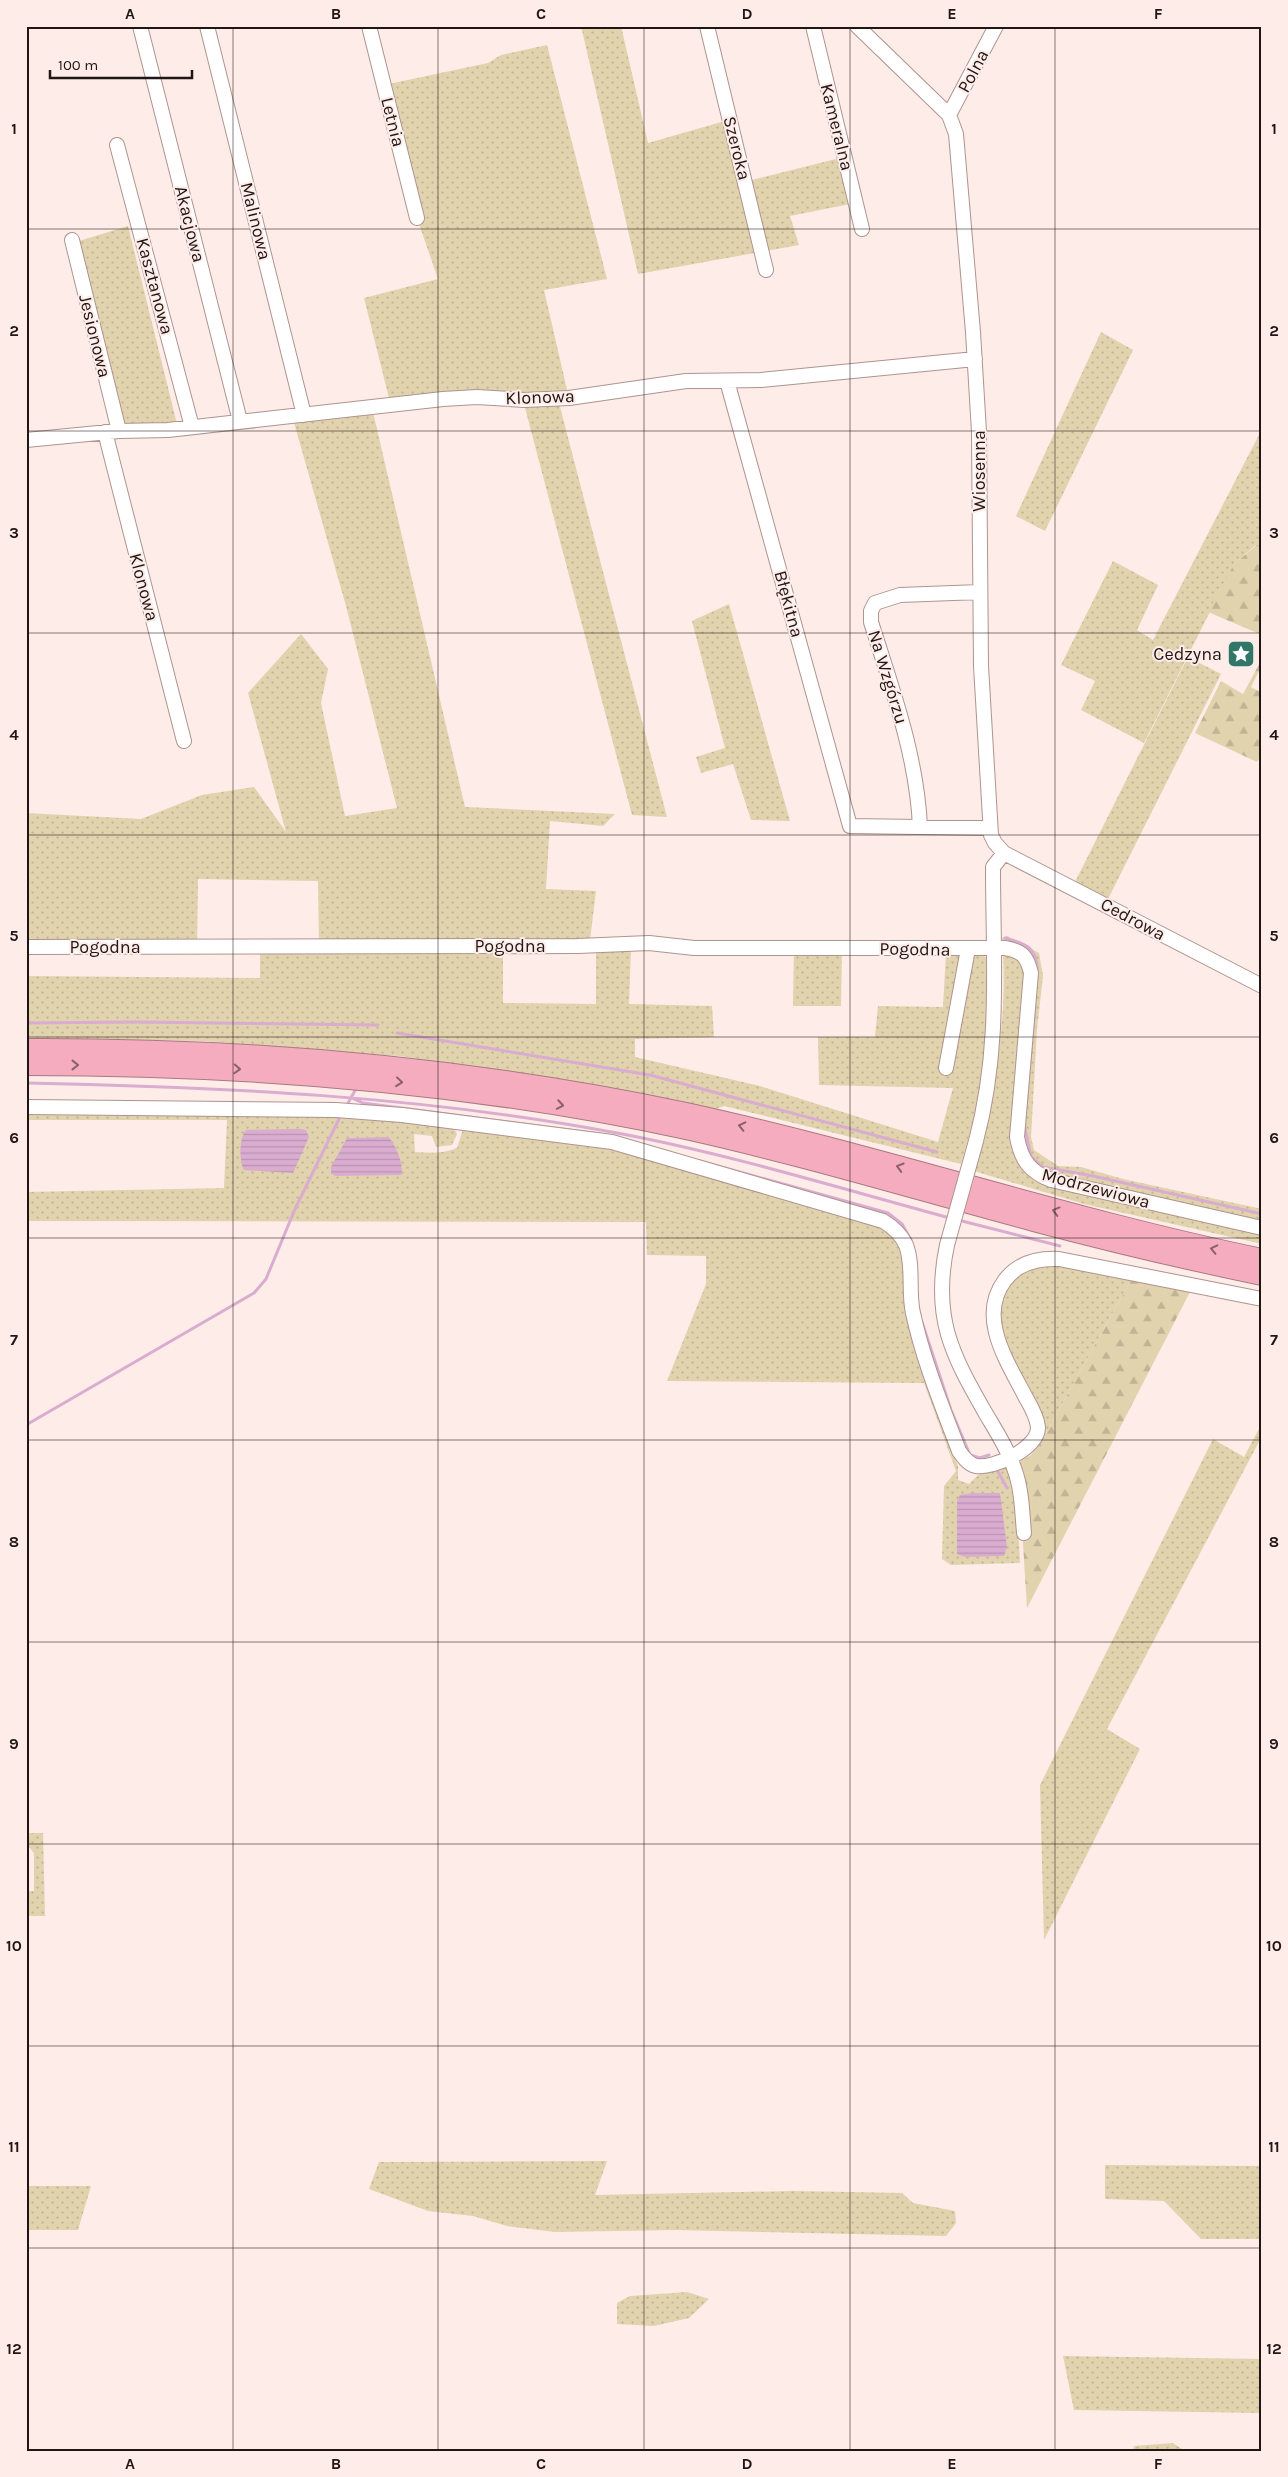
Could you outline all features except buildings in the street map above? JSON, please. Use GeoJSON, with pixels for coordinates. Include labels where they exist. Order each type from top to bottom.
{"type":"FeatureCollection","features":[{"type":"Feature","properties":{"kind":"highway"},"geometry":{"type":"LineString","coordinates":[[26,1049],[167,1050],[326,1059],[424,1069],[552,1088],[749,1128],[1101,1222],[1262,1259]]}},
{"type":"Feature","properties":{"kind":"highway"},"geometry":{"type":"LineString","coordinates":[[26,1065],[187,1067],[294,1073],[460,1090],[594,1111],[746,1143],[1091,1236],[1262,1275]]}},
{"type":"Feature","properties":{"kind":"street","name":"Akacjowa"},"geometry":{"type":"LineString","coordinates":[[140,26],[240,421]]}},
{"type":"Feature","properties":{"kind":"street","name":"Malinowa"},"geometry":{"type":"LineString","coordinates":[[206,26],[304,415]]}},
{"type":"Feature","properties":{"kind":"street","name":"Letnia"},"geometry":{"type":"LineString","coordinates":[[369,26],[417,218]]}},
{"type":"Feature","properties":{"kind":"street","name":"Szeroka"},"geometry":{"type":"LineString","coordinates":[[707,26],[766,270]]}},
{"type":"Feature","properties":{"kind":"street","name":"Kameralna"},"geometry":{"type":"LineString","coordinates":[[812,26],[862,229]]}},
{"type":"Feature","properties":{"kind":"street","name":"Wiosenna"},"geometry":{"type":"LineString","coordinates":[[857,26],[949,115],[956,134],[975,359],[979,432],[981,666],[990,828],[995,843],[1004,853]]}},
{"type":"Feature","properties":{"kind":"street","name":"Polna"},"geometry":{"type":"LineString","coordinates":[[949,115],[996,26]]}},
{"type":"Feature","properties":{"kind":"street","name":"Kasztanowa"},"geometry":{"type":"LineString","coordinates":[[117,145],[192,427]]}},
{"type":"Feature","properties":{"kind":"street","name":"Jesionowa"},"geometry":{"type":"LineString","coordinates":[[72,240],[119,431]]}},
{"type":"Feature","properties":{"kind":"street","name":"Klonowa"},"geometry":{"type":"LineString","coordinates":[[26,440],[105,432],[192,427],[443,399],[477,397],[524,400],[569,398],[686,381],[727,381],[975,359]]}},
{"type":"Feature","properties":{"kind":"street","name":"Błękitna"},"geometry":{"type":"LineString","coordinates":[[727,381],[850,826],[920,827]]}},
{"type":"Feature","properties":{"kind":"street","name":"Klonowa"},"geometry":{"type":"LineString","coordinates":[[105,432],[184,741]]}},
{"type":"Feature","properties":{"kind":"street","name":"Na Wzgórzu"},"geometry":{"type":"LineString","coordinates":[[920,827],[918,791],[914,766],[871,622],[871,611],[875,603],[900,595],[980,592]]}},
{"type":"Feature","properties":{"kind":"street"},"geometry":{"type":"LineString","coordinates":[[920,827],[990,828]]}},
{"type":"Feature","properties":{"kind":"street"},"geometry":{"type":"LineString","coordinates":[[1004,853],[993,867],[993,1046],[988,1091],[947,1245],[941,1286],[942,1307],[948,1336],[960,1368],[1009,1456],[1020,1489],[1024,1533]]}},
{"type":"Feature","properties":{"kind":"street","name":"Cedrowa"},"geometry":{"type":"LineString","coordinates":[[1004,853],[1262,986]]}},
{"type":"Feature","properties":{"kind":"street","name":"Pogodna"},"geometry":{"type":"LineString","coordinates":[[26,947],[578,946],[649,943],[694,948],[787,946],[993,949]]}},
{"type":"Feature","properties":{"kind":"street"},"geometry":{"type":"LineString","coordinates":[[946,1068],[968,949]]}},
{"type":"Feature","properties":{"kind":"street","name":"Modrzewiowa"},"geometry":{"type":"LineString","coordinates":[[993,949],[1019,950],[1029,962],[1031,973],[1017,1137],[1020,1153],[1028,1166],[1037,1174],[1052,1180],[1262,1228]]}},
{"type":"Feature","properties":{"kind":"street"},"geometry":{"type":"LineString","coordinates":[[26,1107],[336,1110],[402,1115],[570,1135],[612,1142],[868,1215],[890,1225],[905,1244],[910,1267],[911,1304],[917,1332],[962,1456],[971,1464],[983,1466],[1009,1456],[1031,1444],[1037,1435],[1038,1427],[1034,1414],[999,1342],[992,1318],[993,1303],[1000,1286],[1019,1267],[1043,1259],[1059,1259],[1262,1299]]}},
{"type":"Feature","properties":{"kind":"green space"},"geometry":{"type":"Polygon","coordinates":[[[581,26],[621,26],[648,143],[732,119],[748,181],[844,157],[855,203],[790,216],[799,245],[638,274],[581,26]]]}},
{"type":"Feature","properties":{"kind":"green space"},"geometry":{"type":"Polygon","coordinates":[[[547,45],[607,279],[544,290],[568,394],[390,402],[364,298],[438,279],[417,218],[384,85],[488,63],[501,55],[547,45]]]}},
{"type":"Feature","properties":{"kind":"green space"},"geometry":{"type":"Polygon","coordinates":[[[128,226],[177,424],[122,427],[79,241],[128,226]]]}},
{"type":"Feature","properties":{"kind":"green space"},"geometry":{"type":"Polygon","coordinates":[[[1101,332],[1133,350],[1045,531],[1016,516],[1101,332]]]}},
{"type":"Feature","properties":{"kind":"green space"},"geometry":{"type":"Polygon","coordinates":[[[559,403],[667,817],[632,815],[524,404],[559,403]]]}},
{"type":"Feature","properties":{"kind":"green space"},"geometry":{"type":"Polygon","coordinates":[[[373,412],[465,807],[615,814],[603,826],[550,821],[546,889],[596,891],[590,940],[631,949],[629,1004],[712,1006],[714,1037],[635,1039],[635,1057],[760,1086],[938,1142],[953,1088],[819,1085],[818,1037],[875,1037],[878,1006],[943,1007],[946,953],[981,955],[986,957],[989,1004],[982,1091],[961,1164],[724,1106],[716,1109],[548,1079],[399,1056],[206,1041],[26,1039],[26,976],[260,978],[260,946],[503,948],[503,1003],[596,1004],[596,945],[319,945],[318,881],[198,879],[197,946],[26,947],[26,813],[141,819],[202,795],[254,787],[286,832],[248,693],[301,634],[328,669],[321,703],[345,816],[397,808],[346,606],[293,419],[373,412]]]}},
{"type":"Feature","properties":{"kind":"green space"},"geometry":{"type":"Polygon","coordinates":[[[1262,429],[1262,547],[1256,545],[1234,564],[1144,743],[1081,710],[1095,681],[1061,665],[1113,561],[1158,585],[1137,630],[1153,640],[1262,429]]]}},
{"type":"Feature","properties":{"kind":"green space"},"geometry":{"type":"Polygon","coordinates":[[[1257,545],[1262,547],[1262,635],[1208,612],[1234,564],[1257,545]]]}},
{"type":"Feature","properties":{"kind":"green space"},"geometry":{"type":"Polygon","coordinates":[[[729,604],[790,821],[751,820],[733,764],[701,773],[696,757],[725,748],[692,621],[729,604]]]}},
{"type":"Feature","properties":{"kind":"green space"},"geometry":{"type":"Polygon","coordinates":[[[1188,657],[1221,674],[1108,899],[1075,882],[1188,657]]]}},
{"type":"Feature","properties":{"kind":"green space"},"geometry":{"type":"Polygon","coordinates":[[[1262,659],[1262,665],[1251,687],[1262,693],[1262,754],[1257,762],[1195,733],[1221,681],[1243,694],[1262,659]]]}},
{"type":"Feature","properties":{"kind":"green space"},"geometry":{"type":"Polygon","coordinates":[[[1007,936],[1039,953],[1043,976],[1037,1029],[1031,1137],[1034,1150],[1058,1166],[1081,1167],[1123,1179],[1262,1209],[1262,1244],[1084,1204],[974,1171],[988,1112],[998,1056],[1004,969],[1002,938],[1007,936]]]}},
{"type":"Feature","properties":{"kind":"green space"},"geometry":{"type":"Polygon","coordinates":[[[842,949],[841,1006],[793,1006],[794,951],[842,949]]]}},
{"type":"Feature","properties":{"kind":"green space"},"geometry":{"type":"Polygon","coordinates":[[[26,1111],[356,1116],[454,1128],[457,1134],[452,1145],[436,1147],[432,1136],[414,1134],[415,1152],[442,1152],[457,1148],[463,1129],[615,1148],[875,1224],[892,1235],[899,1245],[903,1261],[913,1338],[958,1466],[958,1480],[969,1484],[991,1466],[1001,1466],[1007,1470],[1014,1494],[1020,1563],[951,1565],[942,1559],[944,1486],[956,1471],[924,1383],[667,1381],[706,1284],[706,1256],[647,1255],[646,1222],[26,1221],[26,1192],[224,1188],[227,1120],[26,1120],[26,1111]]]}},
{"type":"Feature","properties":{"kind":"green space"},"geometry":{"type":"Polygon","coordinates":[[[1041,1266],[1061,1266],[1131,1280],[1040,1444],[1042,1424],[1037,1405],[1008,1350],[1001,1332],[999,1313],[1008,1287],[1025,1273],[1041,1266]]]}},
{"type":"Feature","properties":{"kind":"green space"},"geometry":{"type":"Polygon","coordinates":[[[1131,1280],[1190,1292],[1027,1608],[1018,1463],[1031,1455],[1040,1444],[1131,1280]]]}},
{"type":"Feature","properties":{"kind":"green space"},"geometry":{"type":"Polygon","coordinates":[[[1262,1423],[1262,1436],[1107,1729],[1140,1749],[1044,1940],[1040,1785],[1213,1439],[1244,1457],[1262,1423]]]}},
{"type":"Feature","properties":{"kind":"green space"},"geometry":{"type":"Polygon","coordinates":[[[26,1833],[43,1833],[45,1916],[26,1916],[26,1891],[34,1891],[34,1853],[30,1848],[26,1848],[26,1833]]]}},
{"type":"Feature","properties":{"kind":"green space"},"geometry":{"type":"Polygon","coordinates":[[[607,2161],[595,2195],[793,2191],[902,2193],[913,2203],[955,2211],[956,2223],[946,2236],[676,2230],[555,2232],[507,2226],[473,2216],[428,2211],[369,2189],[379,2162],[607,2161]]]}},
{"type":"Feature","properties":{"kind":"green space"},"geometry":{"type":"Polygon","coordinates":[[[1105,2165],[1262,2166],[1262,2239],[1201,2239],[1164,2201],[1105,2199],[1105,2165]]]}},
{"type":"Feature","properties":{"kind":"green space"},"geometry":{"type":"Polygon","coordinates":[[[26,2186],[91,2186],[78,2230],[26,2230],[26,2186]]]}},
{"type":"Feature","properties":{"kind":"green space"},"geometry":{"type":"Polygon","coordinates":[[[687,2292],[709,2299],[689,2318],[654,2326],[617,2324],[617,2303],[630,2296],[687,2292]]]}},
{"type":"Feature","properties":{"kind":"green space"},"geometry":{"type":"Polygon","coordinates":[[[1063,2356],[1262,2359],[1262,2413],[1074,2410],[1063,2356]]]}},
{"type":"Feature","properties":{"kind":"green space"},"geometry":{"type":"Polygon","coordinates":[[[1173,2443],[1185,2451],[1133,2451],[1134,2446],[1173,2443]]]}},
{"type":"Feature","properties":{"kind":"shaded area"},"geometry":{"type":"Polygon","coordinates":[[[246,1130],[306,1130],[309,1137],[293,1173],[244,1170],[240,1150],[242,1138],[246,1130]]]}},
{"type":"Feature","properties":{"kind":"shaded area"},"geometry":{"type":"Polygon","coordinates":[[[388,1137],[399,1155],[402,1166],[401,1175],[336,1176],[331,1174],[331,1167],[347,1138],[388,1137]]]}},
{"type":"Feature","properties":{"kind":"shaded area"},"geometry":{"type":"Polygon","coordinates":[[[1000,1493],[1007,1547],[1004,1556],[965,1557],[957,1554],[957,1501],[960,1495],[1000,1493]]]}},
{"type":"Feature","properties":{"kind":"waterway"},"geometry":{"type":"LineString","coordinates":[[1005,938],[1030,948],[1036,958],[1037,973]]}},
{"type":"Feature","properties":{"kind":"waterway"},"geometry":{"type":"LineString","coordinates":[[1026,1108],[1035,1004]]}},
{"type":"Feature","properties":{"kind":"waterway"},"geometry":{"type":"LineString","coordinates":[[26,1023],[136,1022],[378,1025]]}},
{"type":"Feature","properties":{"kind":"waterway"},"geometry":{"type":"LineString","coordinates":[[397,1033],[650,1075],[937,1152]]}},
{"type":"Feature","properties":{"kind":"waterway"},"geometry":{"type":"LineString","coordinates":[[26,1083],[174,1087],[323,1096],[397,1102],[544,1120],[659,1141],[701,1151],[950,1218]]}},
{"type":"Feature","properties":{"kind":"waterway"},"geometry":{"type":"LineString","coordinates":[[348,1103],[357,1087]]}},
{"type":"Feature","properties":{"kind":"waterway"},"geometry":{"type":"LineString","coordinates":[[354,1099],[363,1103],[600,1134]]}},
{"type":"Feature","properties":{"kind":"waterway"},"geometry":{"type":"LineString","coordinates":[[26,1425],[254,1293],[266,1279],[295,1209],[339,1119]]}},
{"type":"Feature","properties":{"kind":"waterway"},"geometry":{"type":"LineString","coordinates":[[1025,1129],[1031,1157],[1043,1167],[1093,1176],[1262,1214]]}},
{"type":"Feature","properties":{"kind":"waterway"},"geometry":{"type":"LineString","coordinates":[[700,1161],[888,1213],[902,1224],[911,1240]]}},
{"type":"Feature","properties":{"kind":"waterway"},"geometry":{"type":"LineString","coordinates":[[958,1220],[1060,1246]]}},
{"type":"Feature","properties":{"kind":"waterway"},"geometry":{"type":"LineString","coordinates":[[922,1322],[951,1410],[970,1455],[980,1458],[989,1455]]}},
{"type":"Feature","properties":{"kind":"waterway"},"geometry":{"type":"LineString","coordinates":[[997,1470],[1007,1488]]}},
{"type":"Feature","properties":{"kind":"place","name":"Cedzyna"},"geometry":{"type":"Point","coordinates":[1241,654]}}]}
